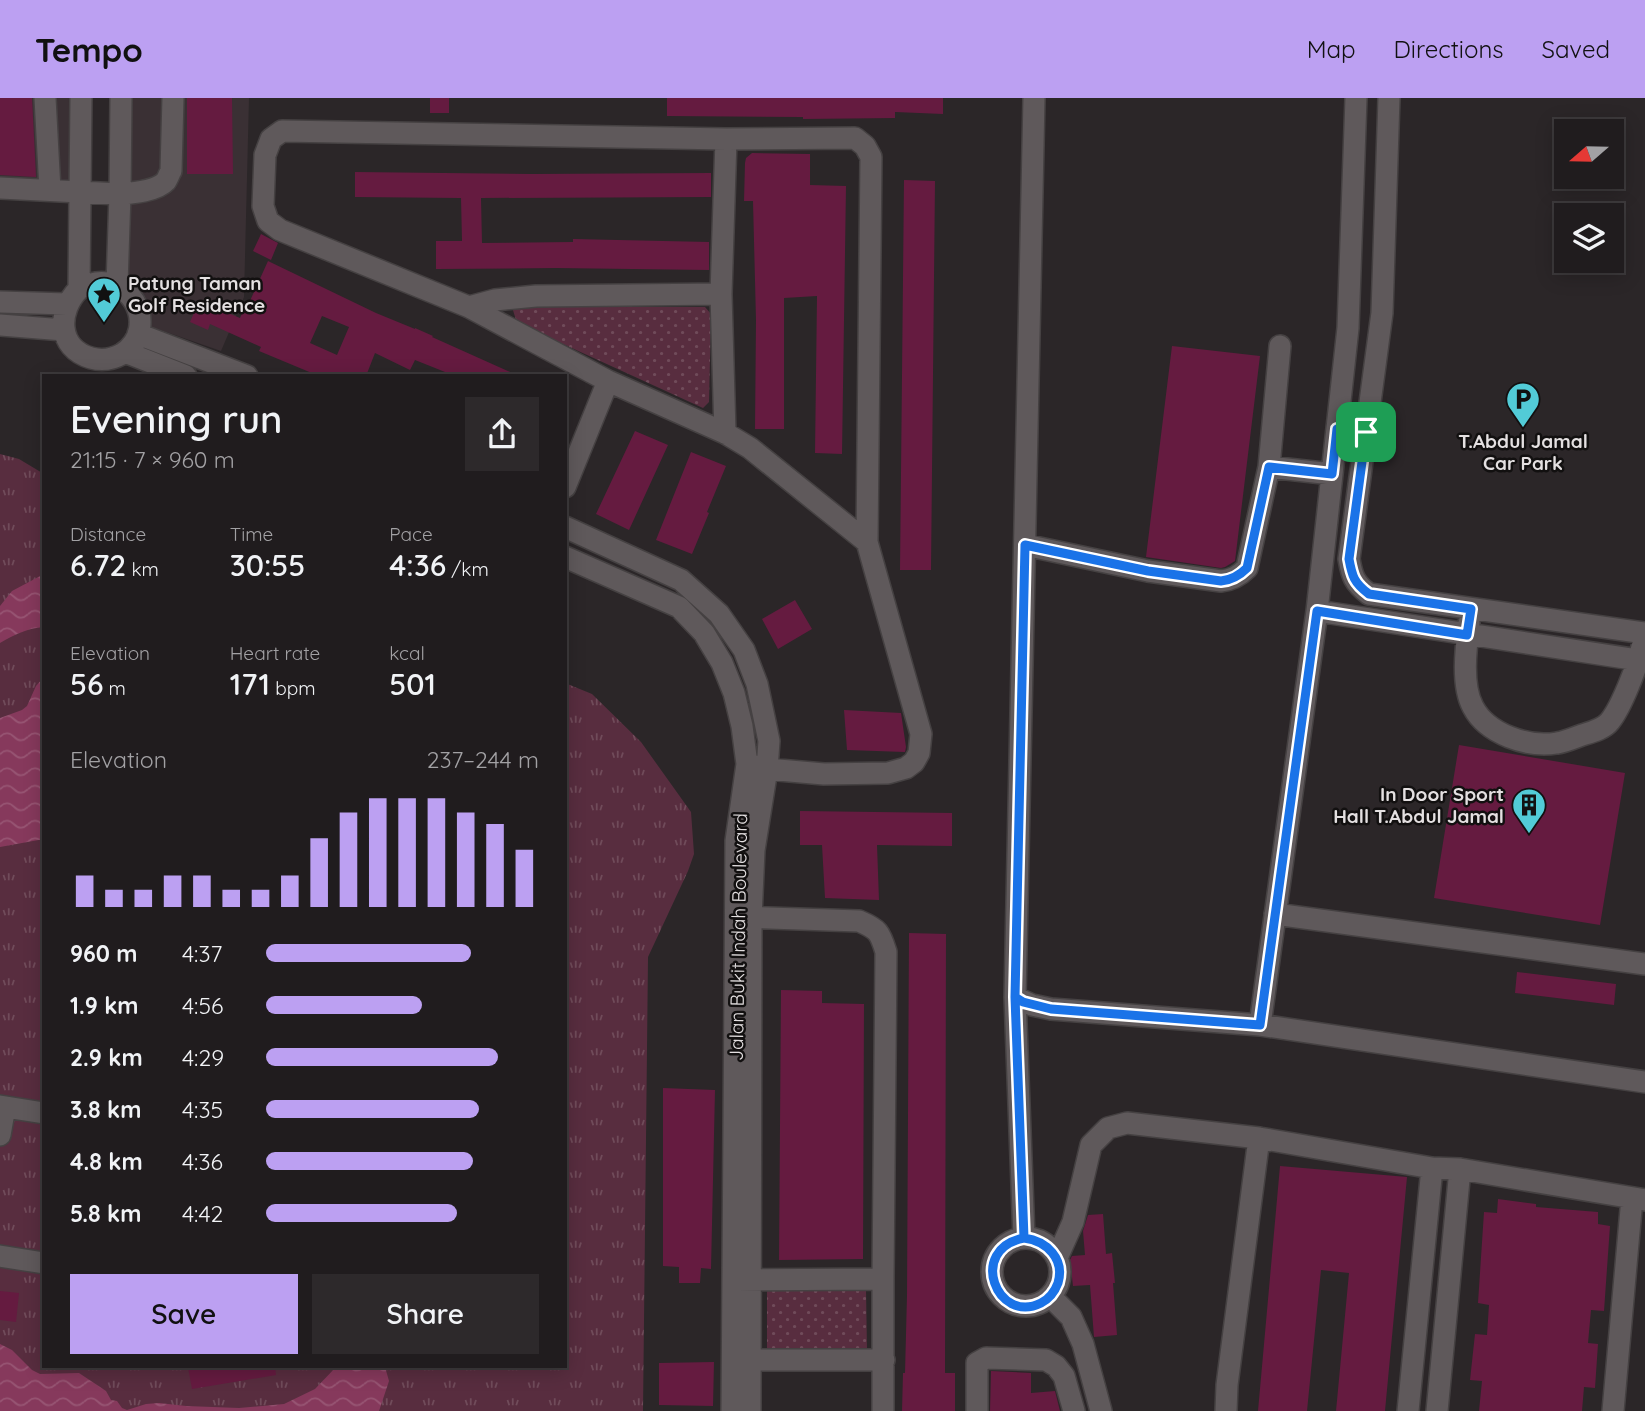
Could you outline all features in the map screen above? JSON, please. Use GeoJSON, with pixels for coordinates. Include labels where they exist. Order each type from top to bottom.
{"type":"FeatureCollection","features":[{"type":"Feature","properties":{"kind":"street"},"geometry":{"type":"LineString","coordinates":[[45,98],[50,190]]}},
{"type":"Feature","properties":{"kind":"street"},"geometry":{"type":"LineString","coordinates":[[0,302],[73,297],[88,285],[107,282],[126,291],[134,300],[139,310],[138,334],[125,352],[116,357],[94,359],[75,349],[64,330],[63,320],[73,297],[81,192],[81,98]]}},
{"type":"Feature","properties":{"kind":"street"},"geometry":{"type":"LineString","coordinates":[[117,285],[121,98]]}},
{"type":"Feature","properties":{"kind":"street"},"geometry":{"type":"LineString","coordinates":[[0,188],[120,194],[158,186],[166,181],[171,171],[173,98]]}},
{"type":"Feature","properties":{"kind":"street"},"geometry":{"type":"LineString","coordinates":[[1024,1238],[1015,997],[1034,98]]}},
{"type":"Feature","properties":{"kind":"street"},"geometry":{"type":"LineString","coordinates":[[1260,1025],[1317,611],[1348,328],[1356,98]]}},
{"type":"Feature","properties":{"kind":"street"},"geometry":{"type":"LineString","coordinates":[[1389,98],[1382,313],[1349,559],[1352,575],[1359,586],[1369,594],[1645,634],[1642,660],[1609,723],[1596,731],[1556,743],[1531,743],[1488,726],[1473,708],[1466,688],[1467,635],[1471,609]]}},
{"type":"Feature","properties":{"kind":"street"},"geometry":{"type":"LineString","coordinates":[[757,767],[824,774],[888,773],[906,768],[914,762],[919,753],[921,734],[867,542],[871,157],[865,146],[855,138],[726,139],[282,131],[271,139],[265,155],[263,206],[268,221],[280,230],[469,307],[608,381],[725,433],[750,448],[867,542]]}},
{"type":"Feature","properties":{"kind":"street"},"geometry":{"type":"LineString","coordinates":[[725,433],[721,294],[726,139]]}},
{"type":"Feature","properties":{"kind":"street"},"geometry":{"type":"LineString","coordinates":[[469,307],[495,300],[536,296],[721,294]]}},
{"type":"Feature","properties":{"kind":"street"},"geometry":{"type":"LineString","coordinates":[[0,325],[64,330]]}},
{"type":"Feature","properties":{"kind":"street"},"geometry":{"type":"LineString","coordinates":[[138,334],[242,374]]}},
{"type":"Feature","properties":{"kind":"street"},"geometry":{"type":"LineString","coordinates":[[1025,545],[1148,571],[1221,581],[1240,576],[1247,568],[1269,467],[1280,346]]}},
{"type":"Feature","properties":{"kind":"street"},"geometry":{"type":"LineString","coordinates":[[125,352],[181,374]]}},
{"type":"Feature","properties":{"kind":"street"},"geometry":{"type":"LineString","coordinates":[[567,481],[608,381]]}},
{"type":"Feature","properties":{"kind":"street"},"geometry":{"type":"LineString","coordinates":[[1337,429],[1366,432]]}},
{"type":"Feature","properties":{"kind":"street"},"geometry":{"type":"LineString","coordinates":[[1269,467],[1332,474]]}},
{"type":"Feature","properties":{"kind":"street"},"geometry":{"type":"LineString","coordinates":[[567,528],[681,580],[719,614],[744,650],[757,684],[769,741],[757,767]]}},
{"type":"Feature","properties":{"kind":"street"},"geometry":{"type":"LineString","coordinates":[[567,558],[679,607],[704,633],[722,663],[734,693],[742,726],[757,767],[754,850],[744,917],[741,1361],[732,1411]]}},
{"type":"Feature","properties":{"kind":"street"},"geometry":{"type":"LineString","coordinates":[[1321,572],[1352,575]]}},
{"type":"Feature","properties":{"kind":"street"},"geometry":{"type":"LineString","coordinates":[[1317,611],[1642,660]]}},
{"type":"Feature","properties":{"kind":"street"},"geometry":{"type":"LineString","coordinates":[[1275,914],[1645,964]]}},
{"type":"Feature","properties":{"kind":"street"},"geometry":{"type":"LineString","coordinates":[[744,917],[859,921],[873,927],[881,935],[886,952],[883,1411]]}},
{"type":"Feature","properties":{"kind":"street"},"geometry":{"type":"LineString","coordinates":[[1015,997],[1023,1002],[1051,1009],[1260,1025],[1645,1082]]}},
{"type":"Feature","properties":{"kind":"street"},"geometry":{"type":"LineString","coordinates":[[0,1135],[2,1107],[42,1113]]}},
{"type":"Feature","properties":{"kind":"street"},"geometry":{"type":"LineString","coordinates":[[1057,1258],[1073,1222],[1091,1145],[1108,1128],[1127,1123],[1259,1138],[1432,1168],[1460,1169],[1639,1199],[1613,1411]]}},
{"type":"Feature","properties":{"kind":"street"},"geometry":{"type":"LineString","coordinates":[[1226,1411],[1227,1385],[1259,1138]]}},
{"type":"Feature","properties":{"kind":"street"},"geometry":{"type":"LineString","coordinates":[[1408,1411],[1432,1168]]}},
{"type":"Feature","properties":{"kind":"street"},"geometry":{"type":"LineString","coordinates":[[1437,1411],[1460,1169]]}},
{"type":"Feature","properties":{"kind":"street"},"geometry":{"type":"LineString","coordinates":[[1024,1238],[1044,1243],[1057,1258],[1060,1268],[1056,1288],[1050,1296],[1033,1306],[1013,1304],[1005,1299],[994,1285],[992,1269],[999,1252],[1014,1240],[1024,1238]]}},
{"type":"Feature","properties":{"kind":"street"},"geometry":{"type":"LineString","coordinates":[[0,1256],[42,1263]]}},
{"type":"Feature","properties":{"kind":"street"},"geometry":{"type":"LineString","coordinates":[[741,1280],[883,1279]]}},
{"type":"Feature","properties":{"kind":"street"},"geometry":{"type":"LineString","coordinates":[[1050,1296],[1071,1317],[1083,1344],[1101,1411]]}},
{"type":"Feature","properties":{"kind":"street"},"geometry":{"type":"LineString","coordinates":[[977,1411],[977,1363],[986,1357],[1046,1360],[1056,1366],[1064,1376],[1074,1411]]}},
{"type":"Feature","properties":{"kind":"street"},"geometry":{"type":"LineString","coordinates":[[741,1361],[884,1360]]}},
{"type":"Feature","properties":{"kind":"street"},"geometry":{"type":"LineString","coordinates":[[741,1361],[750,1411]]}},
{"type":"Feature","properties":{"kind":"shaded area"},"geometry":{"type":"Polygon","coordinates":[[[0,98],[81,98],[81,192],[0,190],[0,98]]]}},
{"type":"Feature","properties":{"kind":"shaded area"},"geometry":{"type":"Polygon","coordinates":[[[118,98],[249,98],[244,297],[221,351],[140,323],[126,291],[118,98]]]}},
{"type":"Feature","properties":{"kind":"green space"},"geometry":{"type":"Polygon","coordinates":[[[512,307],[705,307],[711,314],[709,402],[703,408],[517,323],[512,307]]]}},
{"type":"Feature","properties":{"kind":"green space"},"geometry":{"type":"Polygon","coordinates":[[[0,454],[19,459],[42,473],[42,1368],[567,1368],[567,684],[592,694],[641,742],[691,812],[694,854],[648,957],[643,1411],[0,1411],[0,454]]]}},
{"type":"Feature","properties":{"kind":"green space"},"geometry":{"type":"Polygon","coordinates":[[[767,1290],[866,1290],[867,1350],[767,1350],[767,1290]]]}},
{"type":"Feature","properties":{"kind":"water"},"geometry":{"type":"Polygon","coordinates":[[[42,575],[42,627],[26,630],[0,643],[0,606],[12,591],[42,575]]]}},
{"type":"Feature","properties":{"kind":"water"},"geometry":{"type":"Polygon","coordinates":[[[42,679],[42,839],[0,847],[0,718],[27,706],[42,679]]]}},
{"type":"Feature","properties":{"kind":"water"},"geometry":{"type":"Polygon","coordinates":[[[0,1344],[12,1350],[32,1370],[40,1374],[79,1373],[106,1391],[111,1400],[117,1401],[127,1410],[159,1403],[239,1408],[284,1404],[315,1389],[335,1368],[385,1368],[389,1381],[379,1411],[0,1411],[0,1344]]]}},
{"type":"Feature","properties":{"kind":"building"},"geometry":{"type":"Polygon","coordinates":[[[0,98],[32,98],[36,177],[0,175],[0,98]]]}},
{"type":"Feature","properties":{"kind":"building"},"geometry":{"type":"Polygon","coordinates":[[[187,98],[232,98],[233,174],[187,174],[187,98]]]}},
{"type":"Feature","properties":{"kind":"building"},"geometry":{"type":"Polygon","coordinates":[[[430,98],[449,98],[449,113],[430,113],[430,98]]]}},
{"type":"Feature","properties":{"kind":"building"},"geometry":{"type":"Polygon","coordinates":[[[667,98],[943,98],[943,114],[895,112],[895,118],[803,119],[667,116],[667,98]]]}},
{"type":"Feature","properties":{"kind":"building"},"geometry":{"type":"Polygon","coordinates":[[[752,153],[810,154],[810,185],[846,186],[842,454],[815,453],[817,296],[784,298],[784,429],[755,429],[753,201],[744,201],[745,163],[752,153]]]}},
{"type":"Feature","properties":{"kind":"building"},"geometry":{"type":"Polygon","coordinates":[[[355,172],[711,173],[711,197],[481,198],[482,243],[573,242],[573,239],[709,242],[709,270],[436,269],[436,241],[462,241],[461,198],[355,197],[355,172]]]}},
{"type":"Feature","properties":{"kind":"building"},"geometry":{"type":"Polygon","coordinates":[[[904,180],[935,181],[931,570],[900,570],[904,180]]]}},
{"type":"Feature","properties":{"kind":"building"},"geometry":{"type":"Polygon","coordinates":[[[261,234],[278,243],[271,260],[253,251],[261,234]]]}},
{"type":"Feature","properties":{"kind":"building"},"geometry":{"type":"Polygon","coordinates":[[[268,261],[376,313],[515,374],[450,374],[415,360],[410,370],[375,353],[367,374],[314,374],[259,351],[261,347],[210,324],[208,330],[190,322],[199,301],[240,318],[247,302],[249,303],[268,261]],[[322,316],[310,343],[337,355],[349,327],[322,316]]]}},
{"type":"Feature","properties":{"kind":"building"},"geometry":{"type":"Polygon","coordinates":[[[1172,346],[1260,356],[1235,561],[1221,568],[1146,557],[1172,346]]]}},
{"type":"Feature","properties":{"kind":"building"},"geometry":{"type":"Polygon","coordinates":[[[635,431],[668,445],[629,530],[596,514],[635,431]]]}},
{"type":"Feature","properties":{"kind":"building"},"geometry":{"type":"Polygon","coordinates":[[[691,452],[726,466],[692,554],[656,540],[691,452]]]}},
{"type":"Feature","properties":{"kind":"building"},"geometry":{"type":"Polygon","coordinates":[[[795,600],[812,629],[778,649],[762,619],[795,600]]]}},
{"type":"Feature","properties":{"kind":"building"},"geometry":{"type":"Polygon","coordinates":[[[844,710],[901,713],[905,752],[847,750],[844,710]]]}},
{"type":"Feature","properties":{"kind":"building","name":"In Door Sport Hall T.Abdul Jamal"},"geometry":{"type":"Polygon","coordinates":[[[1459,745],[1625,773],[1600,925],[1434,898],[1459,745]]]}},
{"type":"Feature","properties":{"kind":"building"},"geometry":{"type":"Polygon","coordinates":[[[800,811],[952,813],[952,846],[877,845],[879,900],[825,898],[822,845],[800,845],[800,811]]]}},
{"type":"Feature","properties":{"kind":"building"},"geometry":{"type":"Polygon","coordinates":[[[909,933],[946,934],[945,1373],[955,1373],[955,1411],[902,1411],[907,1295],[909,933]]]}},
{"type":"Feature","properties":{"kind":"building"},"geometry":{"type":"Polygon","coordinates":[[[1517,972],[1616,984],[1614,1005],[1515,993],[1517,972]]]}},
{"type":"Feature","properties":{"kind":"building"},"geometry":{"type":"Polygon","coordinates":[[[781,990],[822,991],[822,1003],[864,1004],[863,1259],[779,1260],[781,990]]]}},
{"type":"Feature","properties":{"kind":"building"},"geometry":{"type":"Polygon","coordinates":[[[663,1088],[715,1090],[711,1269],[701,1268],[700,1283],[679,1283],[679,1267],[663,1266],[663,1088]]]}},
{"type":"Feature","properties":{"kind":"building"},"geometry":{"type":"Polygon","coordinates":[[[1280,1166],[1407,1177],[1385,1411],[1336,1411],[1349,1273],[1321,1270],[1307,1411],[1258,1411],[1280,1166]]]}},
{"type":"Feature","properties":{"kind":"building"},"geometry":{"type":"Polygon","coordinates":[[[1498,1199],[1536,1204],[1536,1207],[1598,1212],[1598,1224],[1610,1226],[1604,1311],[1591,1310],[1588,1343],[1598,1344],[1595,1388],[1584,1387],[1582,1411],[1479,1411],[1482,1381],[1470,1380],[1475,1334],[1487,1335],[1489,1305],[1478,1303],[1484,1212],[1497,1213],[1498,1199]]]}},
{"type":"Feature","properties":{"kind":"building"},"geometry":{"type":"Polygon","coordinates":[[[1103,1214],[1106,1254],[1112,1253],[1117,1335],[1094,1337],[1090,1285],[1073,1286],[1070,1260],[1072,1256],[1085,1255],[1083,1231],[1088,1215],[1103,1214]]]}},
{"type":"Feature","properties":{"kind":"building"},"geometry":{"type":"Polygon","coordinates":[[[0,1291],[19,1293],[16,1322],[0,1320],[0,1291]]]}},
{"type":"Feature","properties":{"kind":"building"},"geometry":{"type":"Polygon","coordinates":[[[714,1362],[713,1406],[659,1405],[659,1363],[714,1362]]]}},
{"type":"Feature","properties":{"kind":"building"},"geometry":{"type":"Polygon","coordinates":[[[188,1368],[275,1368],[276,1375],[192,1389],[188,1368]]]}},
{"type":"Feature","properties":{"kind":"building"},"geometry":{"type":"Polygon","coordinates":[[[991,1371],[1031,1373],[1031,1393],[1055,1391],[1060,1411],[990,1411],[991,1371]]]}},
{"type":"Feature","properties":{"kind":"place","name":"Patung Taman Golf Residence"},"geometry":{"type":"Point","coordinates":[104,324]}},
{"type":"Feature","properties":{"kind":"place","name":"T.Abdul Jamal Car Park"},"geometry":{"type":"Point","coordinates":[1523,429]}},
{"type":"Feature","properties":{"kind":"place","name":"In Door Sport Hall T.Abdul Jamal"},"geometry":{"type":"Point","coordinates":[1529,835]}},
{"type":"Feature","properties":{"kind":"route"},"geometry":{"type":"LineString","coordinates":[[1366,432],[1337,429],[1332,474],[1269,467],[1247,568],[1240,576],[1229,580],[1148,571],[1025,545],[1015,997],[1024,1238],[1044,1243],[1057,1258],[1060,1268],[1056,1288],[1050,1296],[1033,1306],[1013,1304],[1005,1299],[994,1285],[992,1269],[999,1252],[1006,1245],[1024,1238],[1021,1158],[1015,997],[1023,1002],[1051,1009],[1260,1025],[1317,611],[1467,635],[1471,609],[1369,594],[1359,586],[1352,575],[1349,559],[1366,432]]}}]}
